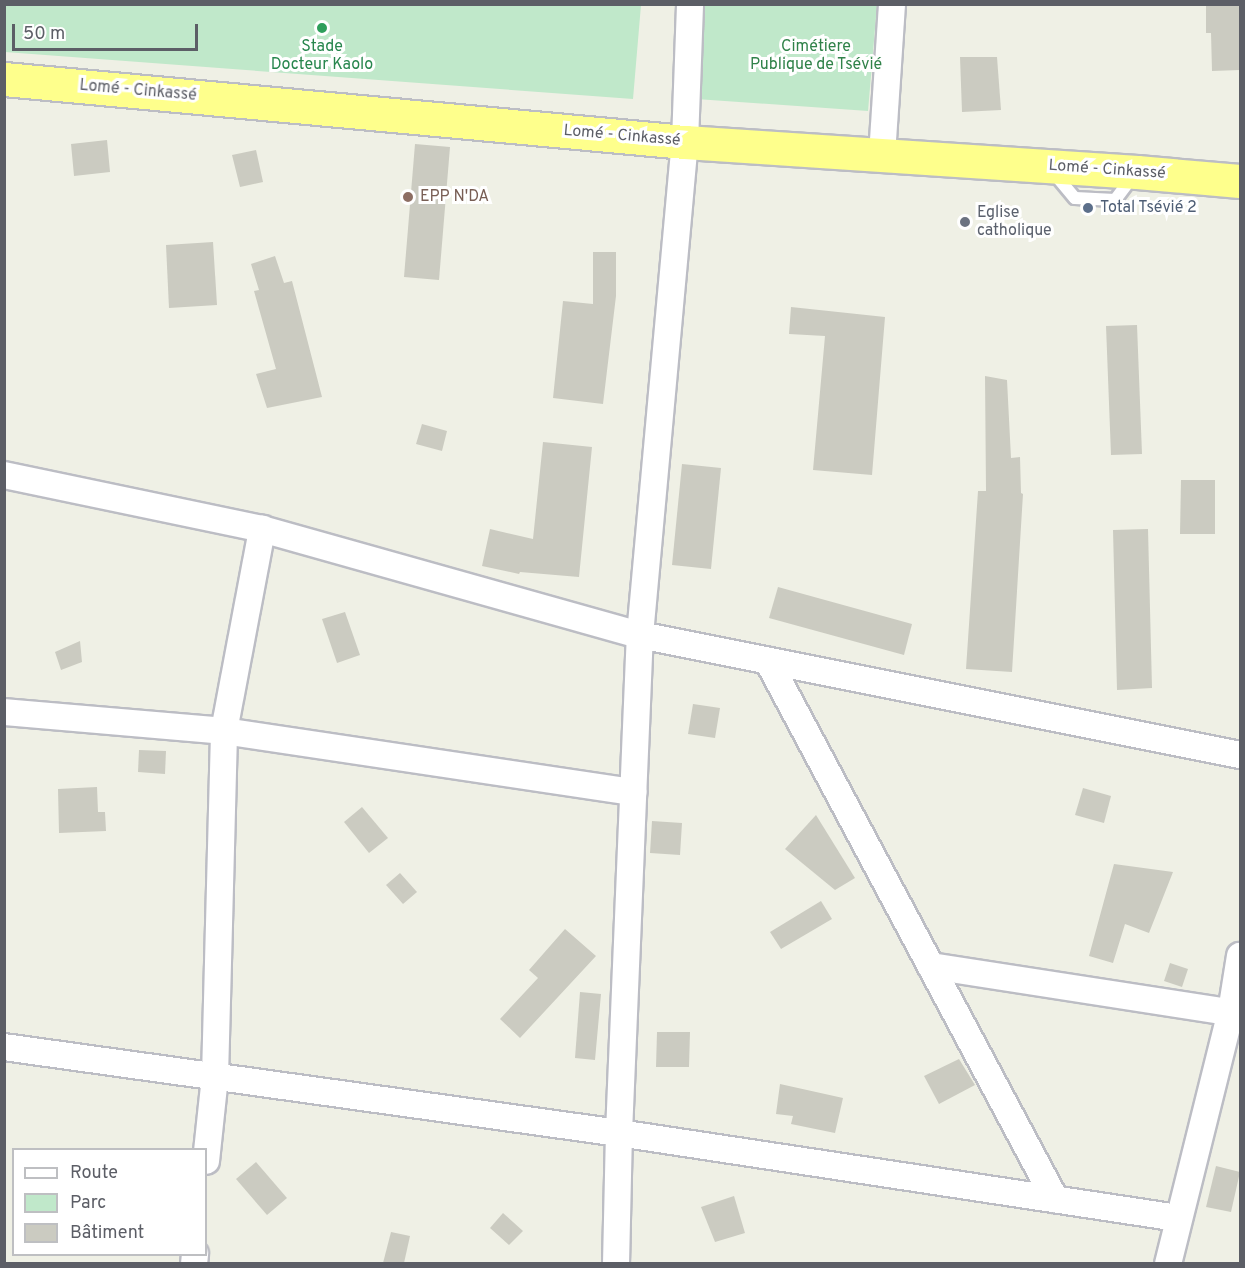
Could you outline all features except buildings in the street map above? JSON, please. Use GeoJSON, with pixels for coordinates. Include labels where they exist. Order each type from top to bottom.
{"type":"FeatureCollection","features":[{"type":"Feature","properties":{"kind":"highway","name":"Lomé - Cinkassé"},"geometry":{"type":"LineString","coordinates":[[4,79],[685,142],[1137,171],[1240,181]]}},
{"type":"Feature","properties":{"kind":"street"},"geometry":{"type":"LineString","coordinates":[[616,1263],[619,1133],[640,635],[685,142],[690,4]]}},
{"type":"Feature","properties":{"kind":"street"},"geometry":{"type":"LineString","coordinates":[[882,155],[892,4]]}},
{"type":"Feature","properties":{"kind":"street"},"geometry":{"type":"LineString","coordinates":[[4,475],[262,529],[640,635],[1240,755]]}},
{"type":"Feature","properties":{"kind":"street"},"geometry":{"type":"LineString","coordinates":[[207,1152],[215,1077],[224,731],[262,529]]}},
{"type":"Feature","properties":{"kind":"street"},"geometry":{"type":"LineString","coordinates":[[768,661],[1055,1199]]}},
{"type":"Feature","properties":{"kind":"street"},"geometry":{"type":"LineString","coordinates":[[4,712],[224,731],[633,792]]}},
{"type":"Feature","properties":{"kind":"street"},"geometry":{"type":"LineString","coordinates":[[1168,1263],[1178,1218],[1236,1013],[1240,956]]}},
{"type":"Feature","properties":{"kind":"street"},"geometry":{"type":"LineString","coordinates":[[931,966],[1236,1013]]}},
{"type":"Feature","properties":{"kind":"street"},"geometry":{"type":"LineString","coordinates":[[4,1047],[619,1133],[1178,1218]]}},
{"type":"Feature","properties":{"kind":"green space","name":"Stade Docteur Kaolo"},"geometry":{"type":"Polygon","coordinates":[[[4,5],[641,5],[633,99],[5,52],[4,5]]]}},
{"type":"Feature","properties":{"kind":"green space","name":"Cimétiere Publique de Tsévié"},"geometry":{"type":"Polygon","coordinates":[[[702,5],[877,5],[868,111],[696,99],[702,5]]]}},
{"type":"Feature","properties":{"kind":"place","name":"Stade Docteur Kaolo"},"geometry":{"type":"Point","coordinates":[322,28]}},
{"type":"Feature","properties":{"kind":"place","name":"EPP N'DA"},"geometry":{"type":"Point","coordinates":[408,197]}},
{"type":"Feature","properties":{"kind":"place","name":"Total Tsévié 2"},"geometry":{"type":"Point","coordinates":[1088,208]}},
{"type":"Feature","properties":{"kind":"place","name":"Eglise catholique"},"geometry":{"type":"Point","coordinates":[965,222]}}]}
